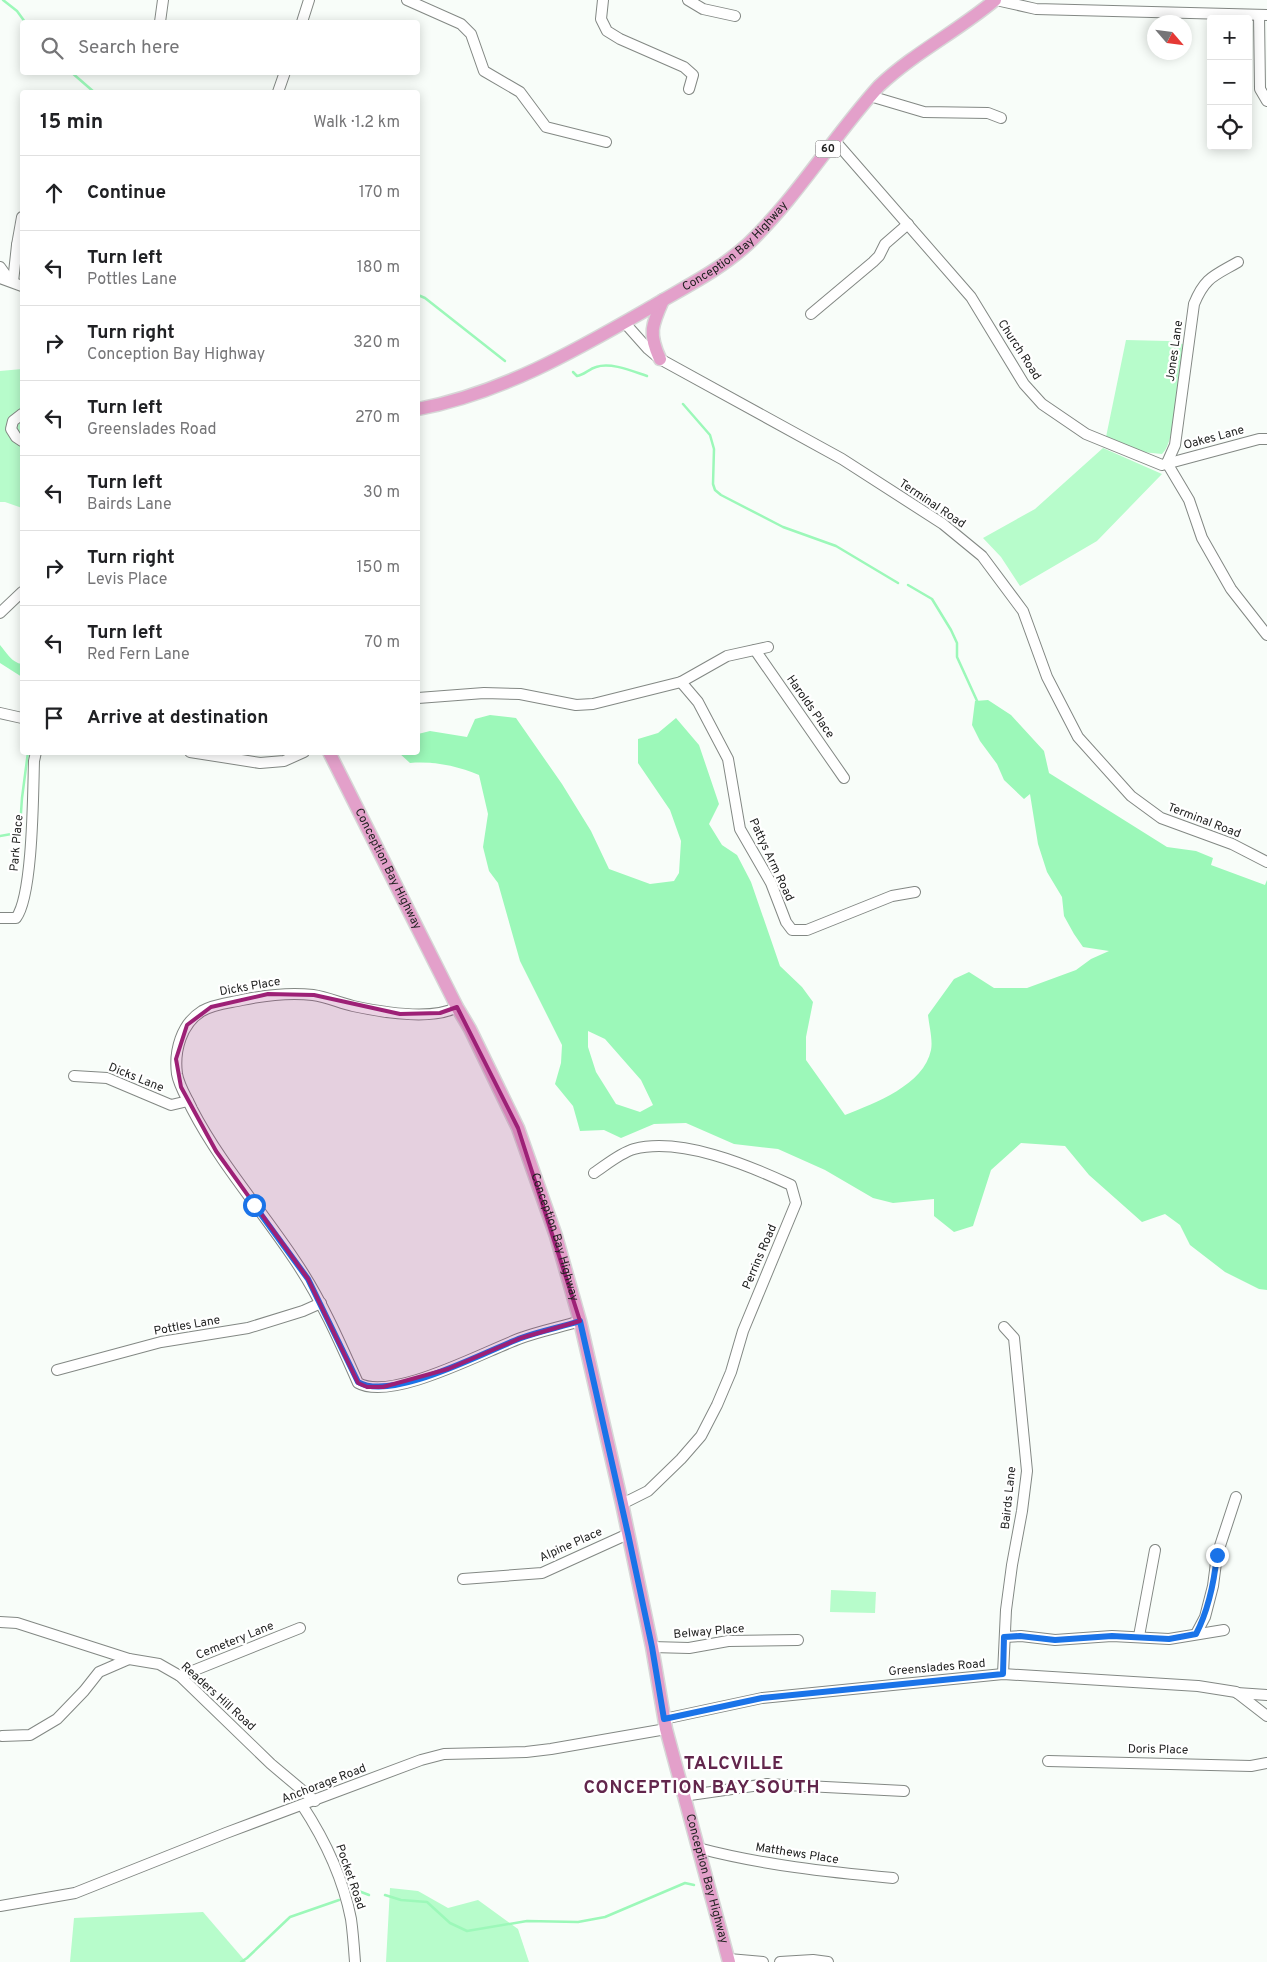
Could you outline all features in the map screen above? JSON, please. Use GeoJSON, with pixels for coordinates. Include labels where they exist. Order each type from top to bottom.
{"type":"FeatureCollection","features":[{"type":"Feature","properties":{"kind":"main road","name":"Conception Bay Highway"},"geometry":{"type":"LineString","coordinates":[[420,409],[456,401],[508,382],[564,355],[712,272],[747,244],[786,202],[870,96],[896,70],[972,19],[995,0]]}},
{"type":"Feature","properties":{"kind":"main road"},"geometry":{"type":"LineString","coordinates":[[660,359],[651,333],[654,319],[663,300]]}},
{"type":"Feature","properties":{"kind":"main road","name":"Conception Bay Highway"},"geometry":{"type":"LineString","coordinates":[[331,755],[457,1007],[470,1029],[518,1128],[556,1236],[580,1321],[622,1504],[652,1647],[665,1724],[729,1961]]}},
{"type":"Feature","properties":{"kind":"street"},"geometry":{"type":"LineString","coordinates":[[160,20],[163,0]]}},
{"type":"Feature","properties":{"kind":"street"},"geometry":{"type":"LineString","coordinates":[[303,20],[309,0]]}},
{"type":"Feature","properties":{"kind":"street"},"geometry":{"type":"LineString","coordinates":[[408,0],[461,24],[471,34],[484,71],[520,92],[546,127],[606,142]]}},
{"type":"Feature","properties":{"kind":"street"},"geometry":{"type":"LineString","coordinates":[[603,0],[601,19],[607,31],[620,39],[684,67],[693,75],[689,89]]}},
{"type":"Feature","properties":{"kind":"street"},"geometry":{"type":"LineString","coordinates":[[688,0],[703,9],[735,16]]}},
{"type":"Feature","properties":{"kind":"street"},"geometry":{"type":"LineString","coordinates":[[995,0],[1036,9],[1263,15],[1260,89],[1267,101]]}},
{"type":"Feature","properties":{"kind":"street"},"geometry":{"type":"LineString","coordinates":[[279,90],[284,75]]}},
{"type":"Feature","properties":{"kind":"street"},"geometry":{"type":"LineString","coordinates":[[870,96],[924,112],[988,113],[1001,118]]}},
{"type":"Feature","properties":{"kind":"street","name":"Church Road"},"geometry":{"type":"LineString","coordinates":[[835,141],[971,297],[1024,384],[1042,404],[1086,434],[1162,465],[1167,463]]}},
{"type":"Feature","properties":{"kind":"street"},"geometry":{"type":"LineString","coordinates":[[811,314],[873,262],[879,256],[885,244],[908,224]]}},
{"type":"Feature","properties":{"kind":"street"},"geometry":{"type":"LineString","coordinates":[[11,282],[20,246]]}},
{"type":"Feature","properties":{"kind":"street","name":"Jones Lane"},"geometry":{"type":"LineString","coordinates":[[1167,463],[1175,445],[1194,304],[1201,288],[1210,278],[1238,262]]}},
{"type":"Feature","properties":{"kind":"street"},"geometry":{"type":"LineString","coordinates":[[0,267],[11,282]]}},
{"type":"Feature","properties":{"kind":"street","name":"Terminal Road"},"geometry":{"type":"LineString","coordinates":[[624,322],[648,350],[660,359],[842,459],[943,524],[982,556],[1023,611],[1047,677],[1078,737],[1131,796],[1161,818],[1232,844],[1267,862]]}},
{"type":"Feature","properties":{"kind":"street"},"geometry":{"type":"LineString","coordinates":[[20,416],[13,421],[11,429],[20,440]]}},
{"type":"Feature","properties":{"kind":"street","name":"Oakes Lane"},"geometry":{"type":"LineString","coordinates":[[1167,463],[1259,439],[1267,439]]}},
{"type":"Feature","properties":{"kind":"street"},"geometry":{"type":"LineString","coordinates":[[1167,463],[1189,500],[1202,538],[1231,590],[1267,635]]}},
{"type":"Feature","properties":{"kind":"street"},"geometry":{"type":"LineString","coordinates":[[0,613],[20,594]]}},
{"type":"Feature","properties":{"kind":"street"},"geometry":{"type":"LineString","coordinates":[[420,698],[484,693],[520,694],[576,705],[593,704],[682,682],[727,656],[768,647]]}},
{"type":"Feature","properties":{"kind":"street","name":"Harolds Place"},"geometry":{"type":"LineString","coordinates":[[755,650],[844,778]]}},
{"type":"Feature","properties":{"kind":"street","name":"Pattys Arm Road"},"geometry":{"type":"LineString","coordinates":[[682,682],[698,702],[728,759],[740,829],[771,883],[786,922],[792,930],[807,930],[892,896],[915,892]]}},
{"type":"Feature","properties":{"kind":"street"},"geometry":{"type":"LineString","coordinates":[[0,713],[20,718]]}},
{"type":"Feature","properties":{"kind":"street","name":"Park Place"},"geometry":{"type":"LineString","coordinates":[[0,918],[16,918],[20,913],[28,874],[35,755]]}},
{"type":"Feature","properties":{"kind":"street"},"geometry":{"type":"LineString","coordinates":[[209,755],[260,763],[284,761],[297,755]]}},
{"type":"Feature","properties":{"kind":"street","name":"Dicks Place"},"geometry":{"type":"LineString","coordinates":[[457,1007],[448,1012],[440,1013],[400,1014],[352,1006],[314,996],[290,994],[268,994],[211,1007],[198,1014],[187,1025],[176,1059],[178,1076],[201,1126],[233,1175],[294,1258],[321,1303],[358,1382],[367,1388],[383,1387],[425,1378],[521,1338],[580,1321]]}},
{"type":"Feature","properties":{"kind":"street","name":"Dicks Lane"},"geometry":{"type":"LineString","coordinates":[[74,1076],[107,1078],[171,1105],[188,1101]]}},
{"type":"Feature","properties":{"kind":"street","name":"Perrins Road"},"geometry":{"type":"LineString","coordinates":[[594,1173],[632,1150],[656,1146],[688,1149],[757,1169],[791,1185],[796,1203],[743,1331],[718,1405],[701,1436],[681,1459],[648,1491],[622,1504]]}},
{"type":"Feature","properties":{"kind":"street","name":"Pottles Lane"},"geometry":{"type":"LineString","coordinates":[[57,1370],[161,1342],[248,1328],[303,1311],[321,1303]]}},
{"type":"Feature","properties":{"kind":"street","name":"Bairds Lane"},"geometry":{"type":"LineString","coordinates":[[1003,1674],[1004,1637],[1012,1565],[1022,1512],[1027,1471],[1014,1338],[1004,1327]]}},
{"type":"Feature","properties":{"kind":"street"},"geometry":{"type":"LineString","coordinates":[[1196,1634],[1205,1617],[1213,1586],[1217,1555],[1236,1498]]}},
{"type":"Feature","properties":{"kind":"street","name":"Alpine Place"},"geometry":{"type":"LineString","coordinates":[[463,1579],[542,1573],[628,1534]]}},
{"type":"Feature","properties":{"kind":"street"},"geometry":{"type":"LineString","coordinates":[[1139,1636],[1155,1550]]}},
{"type":"Feature","properties":{"kind":"street","name":"Readers Hill Road"},"geometry":{"type":"LineString","coordinates":[[0,1622],[17,1623],[129,1660],[159,1664],[180,1676],[271,1764],[315,1800]]}},
{"type":"Feature","properties":{"kind":"street","name":"Cemetery Lane"},"geometry":{"type":"LineString","coordinates":[[180,1676],[300,1628]]}},
{"type":"Feature","properties":{"kind":"street"},"geometry":{"type":"LineString","coordinates":[[1004,1637],[1020,1636],[1055,1640],[1139,1636],[1169,1639],[1224,1630]]}},
{"type":"Feature","properties":{"kind":"street","name":"Belway Place"},"geometry":{"type":"LineString","coordinates":[[652,1647],[689,1648],[728,1641],[798,1640]]}},
{"type":"Feature","properties":{"kind":"street"},"geometry":{"type":"LineString","coordinates":[[2,1736],[30,1735],[57,1719],[99,1672],[129,1660]]}},
{"type":"Feature","properties":{"kind":"street","name":"Greenslades Road"},"geometry":{"type":"LineString","coordinates":[[665,1724],[762,1698],[1003,1674],[1198,1686],[1236,1692],[1267,1716]]}},
{"type":"Feature","properties":{"kind":"street"},"geometry":{"type":"LineString","coordinates":[[1236,1692],[1267,1695]]}},
{"type":"Feature","properties":{"kind":"street","name":"Anchorage Road"},"geometry":{"type":"LineString","coordinates":[[0,1906],[75,1893],[421,1760],[444,1754],[526,1752],[551,1749],[665,1724]]}},
{"type":"Feature","properties":{"kind":"street","name":"Doris Place"},"geometry":{"type":"LineString","coordinates":[[1048,1761],[1250,1766],[1267,1763]]}},
{"type":"Feature","properties":{"kind":"street"},"geometry":{"type":"LineString","coordinates":[[683,1796],[767,1784],[904,1791]]}},
{"type":"Feature","properties":{"kind":"street","name":"Pocket Road"},"geometry":{"type":"LineString","coordinates":[[302,1805],[321,1835],[339,1878],[351,1919],[355,1962]]}},
{"type":"Feature","properties":{"kind":"street","name":"Matthews Place"},"geometry":{"type":"LineString","coordinates":[[698,1848],[729,1856],[809,1870],[893,1878]]}},
{"type":"Feature","properties":{"kind":"street"},"geometry":{"type":"LineString","coordinates":[[780,1962],[813,1960],[828,1962]]}},
{"type":"Feature","properties":{"kind":"street"},"geometry":{"type":"LineString","coordinates":[[729,1961],[763,1962]]}},
{"type":"Feature","properties":{"kind":"highlighted area"},"geometry":{"type":"Polygon","coordinates":[[[268,994],[314,995],[400,1014],[440,1013],[457,1007],[518,1128],[580,1321],[521,1338],[448,1369],[383,1387],[367,1387],[358,1383],[308,1279],[216,1151],[181,1087],[176,1059],[187,1025],[211,1007],[268,994]]]}},
{"type":"Feature","properties":{"kind":"shaded area"},"geometry":{"type":"Polygon","coordinates":[[[1126,340],[1168,341],[1183,344],[1174,420],[1167,447],[1162,454],[1142,452],[1106,437],[1126,340]]]}},
{"type":"Feature","properties":{"kind":"shaded area"},"geometry":{"type":"Polygon","coordinates":[[[20,369],[20,507],[0,502],[0,371],[20,369]]]}},
{"type":"Feature","properties":{"kind":"shaded area"},"geometry":{"type":"Polygon","coordinates":[[[1103,448],[1162,474],[1097,541],[1020,586],[1001,557],[983,538],[1035,509],[1103,448]]]}},
{"type":"Feature","properties":{"kind":"shaded area"},"geometry":{"type":"Polygon","coordinates":[[[0,645],[12,659],[20,664],[20,676],[0,663],[0,645]]]}},
{"type":"Feature","properties":{"kind":"shaded area"},"geometry":{"type":"Polygon","coordinates":[[[988,700],[1011,715],[1044,751],[1049,773],[1167,847],[1196,851],[1213,858],[1211,865],[1265,885],[1267,880],[1267,1290],[1259,1289],[1225,1272],[1190,1245],[1180,1225],[1165,1214],[1142,1222],[1089,1175],[1065,1146],[1021,1143],[991,1170],[973,1226],[954,1232],[934,1216],[934,1199],[893,1203],[873,1198],[825,1170],[778,1149],[734,1144],[686,1123],[654,1124],[621,1138],[604,1130],[580,1131],[573,1106],[555,1084],[561,1063],[562,1045],[520,961],[498,883],[489,871],[483,847],[488,814],[479,775],[445,765],[410,763],[401,755],[420,755],[420,734],[430,731],[467,737],[475,719],[490,715],[516,718],[562,784],[591,831],[609,869],[650,884],[674,881],[679,873],[681,841],[670,810],[638,763],[638,739],[658,733],[676,718],[699,745],[719,804],[709,824],[722,845],[737,855],[751,882],[780,966],[802,987],[813,1002],[806,1037],[806,1060],[845,1115],[897,1091],[919,1073],[927,1062],[931,1050],[928,1015],[954,979],[969,972],[994,988],[1027,988],[1076,970],[1091,959],[1109,951],[1083,947],[1074,934],[1064,916],[1062,897],[1047,872],[1038,844],[1030,794],[1024,799],[1004,780],[997,764],[980,741],[972,725],[975,701],[988,700]],[[588,1031],[588,1047],[596,1072],[616,1104],[640,1112],[653,1105],[641,1080],[605,1039],[588,1031]]]}},
{"type":"Feature","properties":{"kind":"shaded area"},"geometry":{"type":"Polygon","coordinates":[[[831,1590],[876,1592],[875,1613],[830,1612],[831,1590]]]}},
{"type":"Feature","properties":{"kind":"shaded area"},"geometry":{"type":"Polygon","coordinates":[[[390,1888],[418,1891],[448,1908],[478,1900],[518,1929],[529,1962],[386,1962],[390,1888]]]}},
{"type":"Feature","properties":{"kind":"shaded area"},"geometry":{"type":"Polygon","coordinates":[[[203,1912],[246,1962],[70,1962],[74,1918],[203,1912]]]}},
{"type":"Feature","properties":{"kind":"waterway"},"geometry":{"type":"LineString","coordinates":[[3,0],[17,11],[24,20]]}},
{"type":"Feature","properties":{"kind":"waterway"},"geometry":{"type":"LineString","coordinates":[[74,75],[92,90]]}},
{"type":"Feature","properties":{"kind":"waterway"},"geometry":{"type":"LineString","coordinates":[[420,296],[505,361]]}},
{"type":"Feature","properties":{"kind":"waterway"},"geometry":{"type":"LineString","coordinates":[[573,372],[577,376],[596,367],[608,366],[622,368],[647,376]]}},
{"type":"Feature","properties":{"kind":"waterway"},"geometry":{"type":"LineString","coordinates":[[683,404],[710,435],[714,449],[713,484],[715,490],[721,495],[783,527],[836,546],[898,583]]}},
{"type":"Feature","properties":{"kind":"waterway"},"geometry":{"type":"LineString","coordinates":[[908,585],[932,599],[951,630],[957,643],[957,657],[978,703]]}},
{"type":"Feature","properties":{"kind":"waterway"},"geometry":{"type":"LineString","coordinates":[[0,836],[17,833],[20,827],[28,755]]}},
{"type":"Feature","properties":{"kind":"waterway"},"geometry":{"type":"LineString","coordinates":[[385,1895],[401,1900],[427,1902],[450,1923],[467,1931],[527,1921],[578,1922],[605,1917],[685,1883],[694,1885]]}},
{"type":"Feature","properties":{"kind":"waterway"},"geometry":{"type":"LineString","coordinates":[[351,1890],[369,1895]]}},
{"type":"Feature","properties":{"kind":"waterway"},"geometry":{"type":"LineString","coordinates":[[241,1962],[290,1917],[339,1900]]}},
{"type":"Feature","properties":{"kind":"district","name":"TALCVILLE"},"geometry":{"type":"Point","coordinates":[734,1764]}},
{"type":"Feature","properties":{"kind":"district","name":"CONCEPTION BAY SOUTH"},"geometry":{"type":"Point","coordinates":[702,1788]}},
{"type":"Feature","properties":{"kind":"route"},"geometry":{"type":"LineString","coordinates":[[254,1205],[308,1279],[358,1382],[367,1388],[383,1387],[425,1378],[521,1338],[580,1321],[652,1647],[664,1719],[762,1698],[1003,1674],[1004,1637],[1020,1636],[1055,1640],[1139,1636],[1169,1639],[1196,1634],[1205,1617],[1213,1586],[1217,1555]]}}]}
